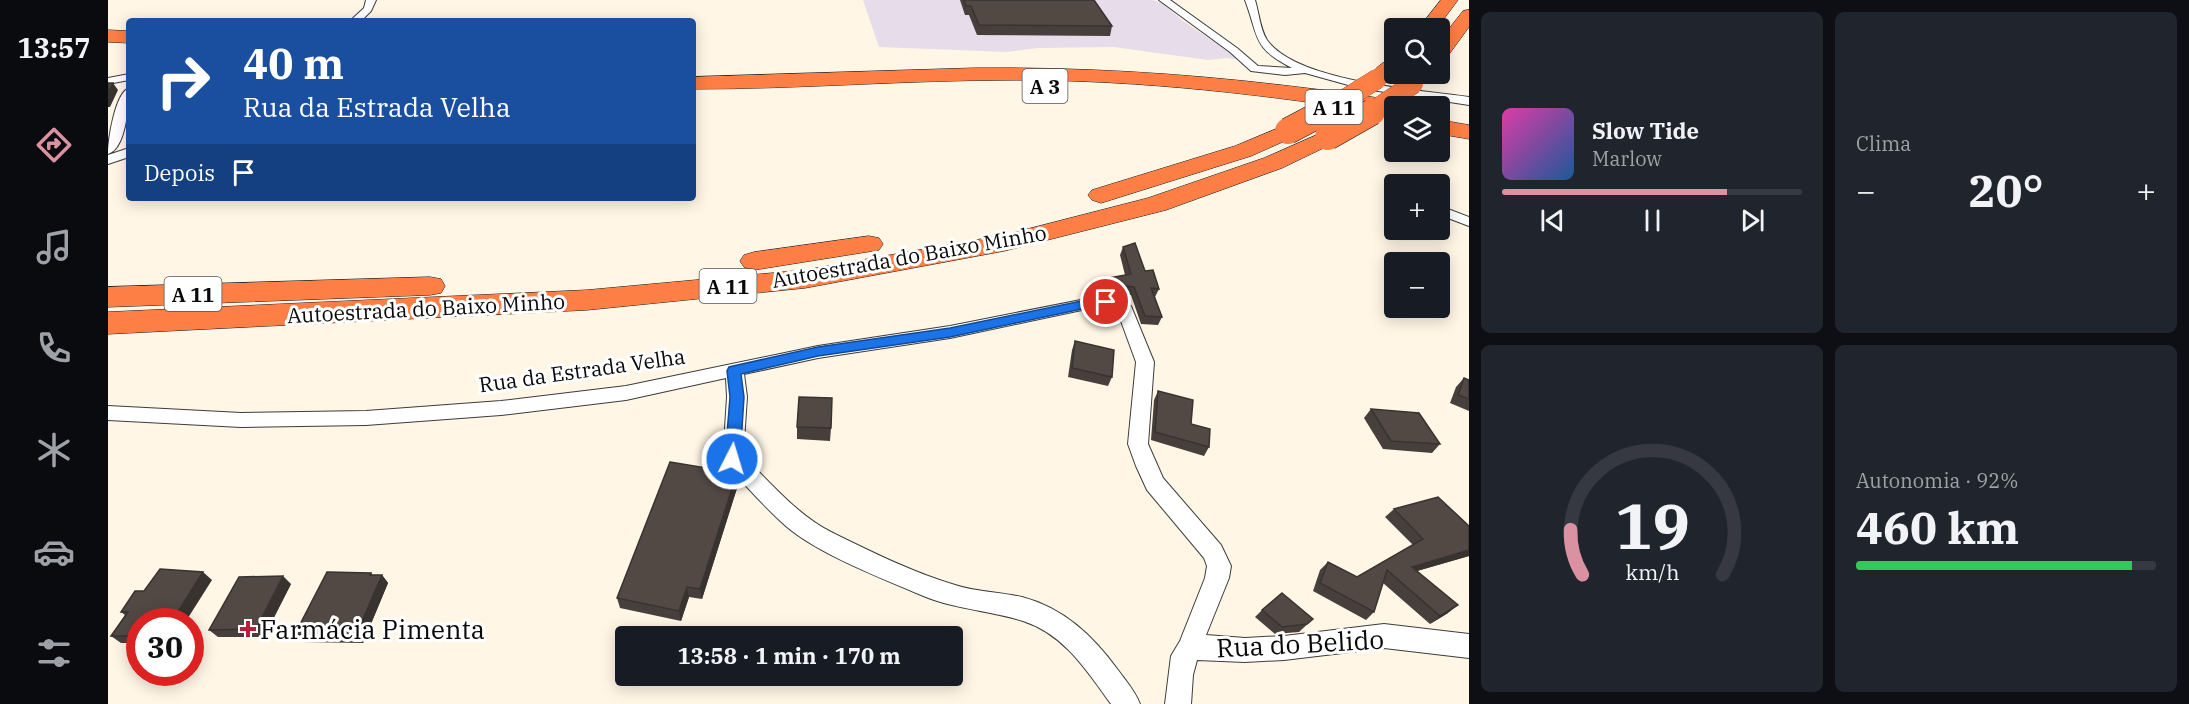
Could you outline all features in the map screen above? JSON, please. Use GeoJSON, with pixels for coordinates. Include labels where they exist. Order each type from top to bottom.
{"type":"FeatureCollection","features":[{"type":"Feature","properties":{"kind":"highway"},"geometry":{"type":"LineString","coordinates":[[1436,18],[1450,0]]}},
{"type":"Feature","properties":{"kind":"highway"},"geometry":{"type":"LineString","coordinates":[[1450,40],[1469,15]]}},
{"type":"Feature","properties":{"kind":"highway"},"geometry":{"type":"LineString","coordinates":[[108,28],[126,28]]}},
{"type":"Feature","properties":{"kind":"highway"},"geometry":{"type":"LineString","coordinates":[[108,36],[126,37]]}},
{"type":"Feature","properties":{"kind":"highway","name":"Autoestrada do Baixo Minho"},"geometry":{"type":"LineString","coordinates":[[108,297],[428,287],[594,276],[794,256],[984,225],[1107,194],[1243,151],[1340,104],[1384,73]]}},
{"type":"Feature","properties":{"kind":"highway","name":"A 3"},"geometry":{"type":"LineString","coordinates":[[696,83],[1016,74],[1096,76],[1287,92],[1384,106]]}},
{"type":"Feature","properties":{"kind":"highway","name":"Autoestrada do Baixo Minho"},"geometry":{"type":"LineString","coordinates":[[108,323],[587,300],[805,279],[1004,243],[1157,204],[1273,163],[1328,137],[1379,108],[1411,84]]}},
{"type":"Feature","properties":{"kind":"highway","name":"A 3"},"geometry":{"type":"LineString","coordinates":[[696,94],[969,86],[1108,88],[1203,94],[1384,118]]}},
{"type":"Feature","properties":{"kind":"highway"},"geometry":{"type":"LineString","coordinates":[[1450,118],[1469,121]]}},
{"type":"Feature","properties":{"kind":"highway"},"geometry":{"type":"LineString","coordinates":[[1450,129],[1469,132]]}},
{"type":"Feature","properties":{"kind":"street"},"geometry":{"type":"LineString","coordinates":[[358,18],[368,9],[371,0]]}},
{"type":"Feature","properties":{"kind":"street"},"geometry":{"type":"LineString","coordinates":[[1164,0],[1182,15],[1236,51],[1255,69],[1285,72],[1305,70]]}},
{"type":"Feature","properties":{"kind":"street"},"geometry":{"type":"LineString","coordinates":[[1250,0],[1257,31],[1265,45],[1305,70],[1338,81],[1469,101]]}},
{"type":"Feature","properties":{"kind":"street"},"geometry":{"type":"LineString","coordinates":[[108,81],[126,78]]}},
{"type":"Feature","properties":{"kind":"street"},"geometry":{"type":"LineString","coordinates":[[108,150],[115,142],[121,110],[126,99]]}},
{"type":"Feature","properties":{"kind":"street"},"geometry":{"type":"LineString","coordinates":[[108,160],[126,153]]}},
{"type":"Feature","properties":{"kind":"street"},"geometry":{"type":"LineString","coordinates":[[1450,214],[1469,222]]}},
{"type":"Feature","properties":{"kind":"street","name":"Rua da Estrada Velha"},"geometry":{"type":"LineString","coordinates":[[108,413],[241,420],[366,418],[501,408],[626,393],[818,352],[950,332],[1096,302],[1117,305],[1125,310],[1145,362],[1138,444],[1146,466],[1155,484],[1213,552],[1219,566],[1217,578],[1195,630],[1191,647]]}},
{"type":"Feature","properties":{"kind":"street"},"geometry":{"type":"LineString","coordinates":[[734,371],[737,397],[732,459],[795,520],[823,539],[932,588],[957,597],[1023,609],[1052,621],[1072,635],[1099,665],[1127,704]]}},
{"type":"Feature","properties":{"kind":"street","name":"Rua do Belido"},"geometry":{"type":"LineString","coordinates":[[1178,704],[1184,656],[1191,647],[1245,650],[1284,648],[1383,636],[1469,646]]}},
{"type":"Feature","properties":{"kind":"shaded area"},"geometry":{"type":"Polygon","coordinates":[[[863,0],[1152,0],[1162,3],[1182,20],[1241,60],[1227,58],[1208,60],[1114,47],[1038,48],[1007,52],[879,47],[863,0]]]}},
{"type":"Feature","properties":{"kind":"building"},"geometry":{"type":"Polygon","coordinates":[[[964,0],[1094,0],[1112,26],[979,25],[971,6],[966,6],[964,0]]]}},
{"type":"Feature","properties":{"kind":"building"},"geometry":{"type":"Polygon","coordinates":[[[108,83],[113,83],[108,93],[108,83]]]}},
{"type":"Feature","properties":{"kind":"building"},"geometry":{"type":"Polygon","coordinates":[[[1135,243],[1145,271],[1153,270],[1159,289],[1151,288],[1162,317],[1145,316],[1134,287],[1104,284],[1103,279],[1131,274],[1123,247],[1135,243]]]}},
{"type":"Feature","properties":{"kind":"building"},"geometry":{"type":"Polygon","coordinates":[[[1075,341],[1114,350],[1112,377],[1072,368],[1075,341]]]}},
{"type":"Feature","properties":{"kind":"building"},"geometry":{"type":"Polygon","coordinates":[[[1464,378],[1469,380],[1469,399],[1458,395],[1464,378]]]}},
{"type":"Feature","properties":{"kind":"building"},"geometry":{"type":"Polygon","coordinates":[[[1158,391],[1193,400],[1191,424],[1210,429],[1209,447],[1155,432],[1158,391]]]}},
{"type":"Feature","properties":{"kind":"building"},"geometry":{"type":"Polygon","coordinates":[[[799,397],[832,398],[831,428],[797,427],[799,397]]]}},
{"type":"Feature","properties":{"kind":"building"},"geometry":{"type":"Polygon","coordinates":[[[1371,409],[1419,413],[1440,444],[1391,441],[1371,409]]]}},
{"type":"Feature","properties":{"kind":"building"},"geometry":{"type":"Polygon","coordinates":[[[670,462],[737,473],[700,589],[687,587],[679,611],[617,598],[670,462]]]}},
{"type":"Feature","properties":{"kind":"building"},"geometry":{"type":"Polygon","coordinates":[[[1438,497],[1469,526],[1469,550],[1412,567],[1458,605],[1440,616],[1387,570],[1374,612],[1320,583],[1328,562],[1357,577],[1423,539],[1394,509],[1438,497]]]}},
{"type":"Feature","properties":{"kind":"building"},"geometry":{"type":"Polygon","coordinates":[[[160,569],[203,572],[180,608],[126,608],[126,612],[121,612],[135,591],[144,591],[160,569]]]}},
{"type":"Feature","properties":{"kind":"building"},"geometry":{"type":"Polygon","coordinates":[[[327,572],[382,575],[356,635],[295,634],[327,572]]]}},
{"type":"Feature","properties":{"kind":"building"},"geometry":{"type":"Polygon","coordinates":[[[283,576],[256,629],[209,630],[239,577],[283,576]]]}},
{"type":"Feature","properties":{"kind":"building"},"geometry":{"type":"Polygon","coordinates":[[[1282,593],[1313,619],[1307,624],[1282,627],[1262,610],[1282,593]]]}},
{"type":"Feature","properties":{"kind":"building"},"geometry":{"type":"Polygon","coordinates":[[[126,615],[126,636],[111,636],[126,615]]]}},
{"type":"Feature","properties":{"kind":"place","name":"Farmácia Pimenta"},"geometry":{"type":"Point","coordinates":[248,629]}},
{"type":"Feature","properties":{"kind":"route"},"geometry":{"type":"LineString","coordinates":[[732,459],[737,397],[734,371],[818,352],[950,332],[1096,302],[1106,302]]}}]}
